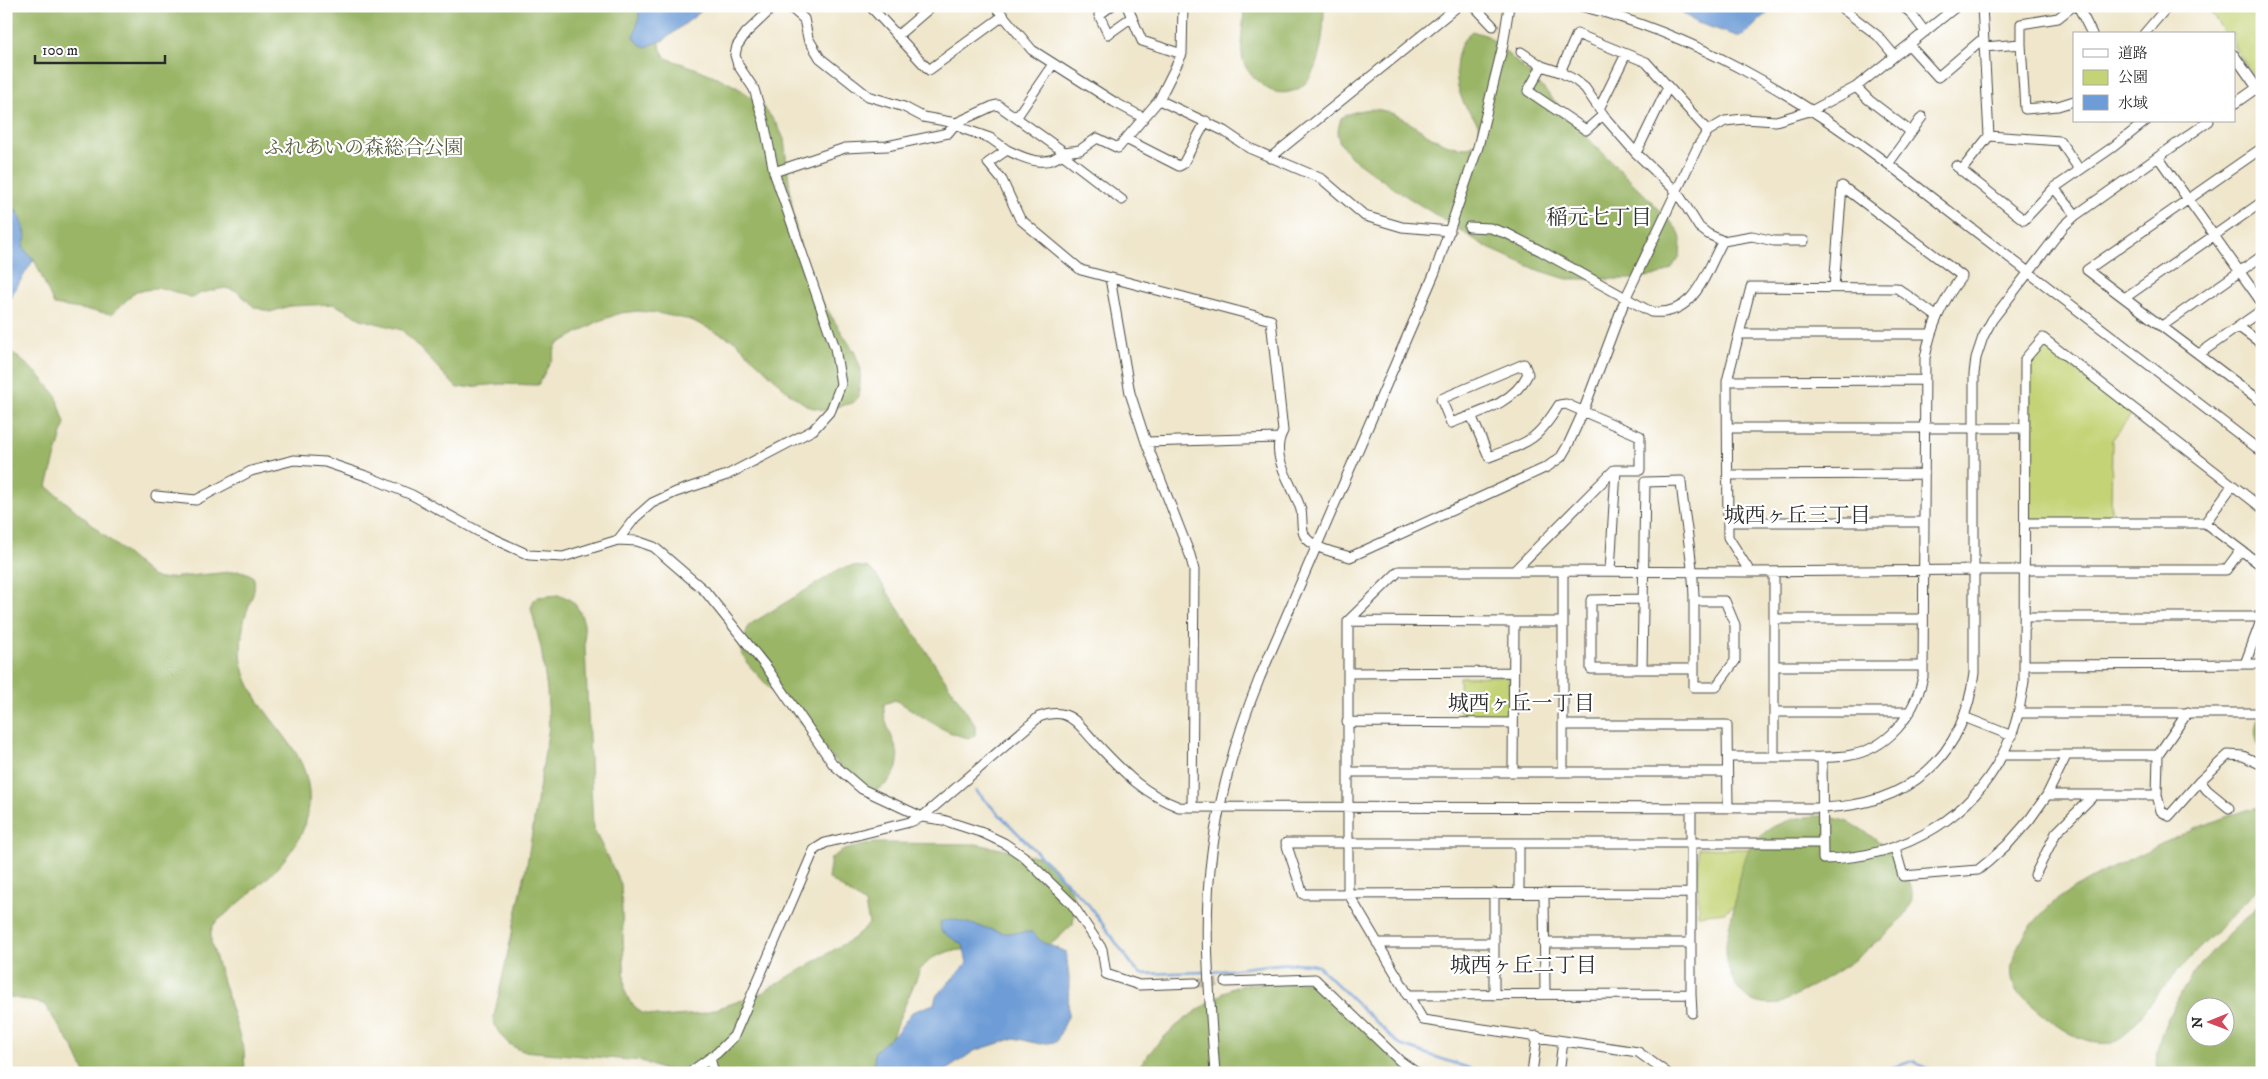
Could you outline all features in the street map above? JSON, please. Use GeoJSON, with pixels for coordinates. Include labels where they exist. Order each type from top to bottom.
{"type":"FeatureCollection","features":[{"type":"Feature","properties":{"kind":"street"},"geometry":{"type":"LineString","coordinates":[[618,540],[635,518],[652,503],[676,492],[727,475],[813,430],[831,410],[838,394],[841,375],[835,348],[774,172],[764,122],[754,89],[738,65],[735,55],[737,46],[771,6]]}},
{"type":"Feature","properties":{"kind":"street"},"geometry":{"type":"LineString","coordinates":[[790,6],[804,18],[808,38],[820,58],[868,96],[904,107],[923,117],[956,124],[964,129],[990,138],[1007,150],[1034,161],[1053,161],[1063,153],[1080,150],[1097,138],[1118,148],[1159,100],[1182,54],[1183,6]]}},
{"type":"Feature","properties":{"kind":"street"},"geometry":{"type":"LineString","coordinates":[[870,6],[929,70],[1003,16]]}},
{"type":"Feature","properties":{"kind":"street"},"geometry":{"type":"LineString","coordinates":[[897,36],[932,6]]}},
{"type":"Feature","properties":{"kind":"street"},"geometry":{"type":"LineString","coordinates":[[996,6],[1032,50],[1114,102],[1144,118]]}},
{"type":"Feature","properties":{"kind":"street"},"geometry":{"type":"LineString","coordinates":[[1111,6],[1099,15],[1108,34],[1132,17]]}},
{"type":"Feature","properties":{"kind":"street"},"geometry":{"type":"LineString","coordinates":[[1127,6],[1142,41],[1182,54]]}},
{"type":"Feature","properties":{"kind":"street"},"geometry":{"type":"LineString","coordinates":[[1270,158],[1458,6]]}},
{"type":"Feature","properties":{"kind":"street"},"geometry":{"type":"LineString","coordinates":[[1474,6],[1493,26]]}},
{"type":"Feature","properties":{"kind":"street"},"geometry":{"type":"LineString","coordinates":[[1215,1073],[1208,925],[1211,854],[1219,808],[1241,726],[1316,545],[1435,272],[1478,147],[1503,45],[1509,6]]}},
{"type":"Feature","properties":{"kind":"street"},"geometry":{"type":"LineString","coordinates":[[1580,6],[1646,28],[1718,57],[1756,76],[1813,110],[1888,164],[2262,452]]}},
{"type":"Feature","properties":{"kind":"street"},"geometry":{"type":"LineString","coordinates":[[1839,6],[1878,36],[1894,55]]}},
{"type":"Feature","properties":{"kind":"street"},"geometry":{"type":"LineString","coordinates":[[1902,6],[1910,12],[1925,32]]}},
{"type":"Feature","properties":{"kind":"street"},"geometry":{"type":"LineString","coordinates":[[1982,6],[1989,136],[1959,168],[2024,220],[2054,188],[2113,147],[2145,122]]}},
{"type":"Feature","properties":{"kind":"street"},"geometry":{"type":"LineString","coordinates":[[2073,6],[2058,18],[2021,24],[2026,109],[2058,106],[2073,101]]}},
{"type":"Feature","properties":{"kind":"street"},"geometry":{"type":"LineString","coordinates":[[2078,6],[2091,32]]}},
{"type":"Feature","properties":{"kind":"street"},"geometry":{"type":"LineString","coordinates":[[2146,32],[2168,6]]}},
{"type":"Feature","properties":{"kind":"street"},"geometry":{"type":"LineString","coordinates":[[1007,150],[988,164],[1002,180],[1020,219],[1081,270],[1271,320],[1283,431],[1279,438],[1279,456],[1300,508],[1303,534],[1309,542],[1350,557],[1547,467],[1561,457],[1583,412],[1626,297],[1698,146],[1708,131],[1725,121],[1734,119],[1776,121],[1813,110],[1856,87],[1956,7]]}},
{"type":"Feature","properties":{"kind":"street"},"geometry":{"type":"LineString","coordinates":[[1560,72],[1577,34],[1646,62],[1708,131]]}},
{"type":"Feature","properties":{"kind":"street"},"geometry":{"type":"LineString","coordinates":[[1909,45],[1938,77],[1980,41],[1984,44],[2021,44]]}},
{"type":"Feature","properties":{"kind":"street"},"geometry":{"type":"LineString","coordinates":[[1521,52],[1542,66],[1560,72],[1575,80],[1584,88],[1601,112],[1636,153],[1677,192],[1700,227],[1708,234],[1723,241],[1752,236],[1774,241],[1804,240]]}},
{"type":"Feature","properties":{"kind":"street"},"geometry":{"type":"LineString","coordinates":[[1542,66],[1528,91],[1586,130],[1601,112],[1626,54]]}},
{"type":"Feature","properties":{"kind":"street"},"geometry":{"type":"LineString","coordinates":[[2236,58],[2260,89],[2236,103]]}},
{"type":"Feature","properties":{"kind":"street"},"geometry":{"type":"LineString","coordinates":[[1016,118],[1053,64]]}},
{"type":"Feature","properties":{"kind":"street"},"geometry":{"type":"LineString","coordinates":[[1636,153],[1668,87]]}},
{"type":"Feature","properties":{"kind":"street"},"geometry":{"type":"LineString","coordinates":[[1856,87],[1869,100],[1911,132]]}},
{"type":"Feature","properties":{"kind":"street"},"geometry":{"type":"LineString","coordinates":[[1159,100],[1224,130],[1249,148],[1322,179],[1365,216],[1402,227],[1450,231]]}},
{"type":"Feature","properties":{"kind":"street"},"geometry":{"type":"LineString","coordinates":[[774,172],[845,148],[887,146],[948,133],[956,124],[998,105],[1122,200]]}},
{"type":"Feature","properties":{"kind":"street"},"geometry":{"type":"LineString","coordinates":[[1888,164],[1922,117]]}},
{"type":"Feature","properties":{"kind":"street"},"geometry":{"type":"LineString","coordinates":[[1126,139],[1179,166],[1183,164],[1206,121]]}},
{"type":"Feature","properties":{"kind":"street"},"geometry":{"type":"LineString","coordinates":[[689,1073],[710,1058],[734,1036],[814,850],[825,843],[910,822],[922,816],[1039,717],[1058,713],[1073,719],[1131,780],[1147,793],[1179,807],[1822,808],[1842,807],[1874,801],[1906,787],[1934,763],[1954,738],[1972,693],[1974,673],[1974,374],[1976,358],[1983,337],[1992,320],[2064,226],[2076,215],[2208,122]]}},
{"type":"Feature","properties":{"kind":"street"},"geometry":{"type":"LineString","coordinates":[[1989,136],[2060,141],[2079,169]]}},
{"type":"Feature","properties":{"kind":"street"},"geometry":{"type":"LineString","coordinates":[[2262,148],[2087,270],[2262,402]]}},
{"type":"Feature","properties":{"kind":"street"},"geometry":{"type":"LineString","coordinates":[[2158,157],[2262,304]]}},
{"type":"Feature","properties":{"kind":"street"},"geometry":{"type":"LineString","coordinates":[[1728,757],[1822,757],[1846,756],[1860,752],[1882,742],[1893,733],[1910,712],[1920,690],[1923,666],[1923,380],[1930,334],[1936,316],[1946,297],[1962,276],[1842,186],[1834,287]]}},
{"type":"Feature","properties":{"kind":"street"},"geometry":{"type":"LineString","coordinates":[[2054,188],[2076,215]]}},
{"type":"Feature","properties":{"kind":"street"},"geometry":{"type":"LineString","coordinates":[[2126,298],[2262,202]]}},
{"type":"Feature","properties":{"kind":"street"},"geometry":{"type":"LineString","coordinates":[[1469,227],[1490,228],[1508,234],[1652,312],[1664,314],[1676,311],[1689,302],[1723,241]]}},
{"type":"Feature","properties":{"kind":"street"},"geometry":{"type":"LineString","coordinates":[[2162,326],[2262,256]]}},
{"type":"Feature","properties":{"kind":"street"},"geometry":{"type":"LineString","coordinates":[[1110,278],[1130,393],[1146,442],[1190,555],[1194,570],[1192,808]]}},
{"type":"Feature","properties":{"kind":"street"},"geometry":{"type":"LineString","coordinates":[[1750,572],[1728,537],[1727,381],[1752,287],[1898,288],[1936,316]]}},
{"type":"Feature","properties":{"kind":"street"},"geometry":{"type":"LineString","coordinates":[[2199,354],[2262,310]]}},
{"type":"Feature","properties":{"kind":"street"},"geometry":{"type":"LineString","coordinates":[[2239,327],[2262,344]]}},
{"type":"Feature","properties":{"kind":"street"},"geometry":{"type":"LineString","coordinates":[[1740,334],[1930,334]]}},
{"type":"Feature","properties":{"kind":"street"},"geometry":{"type":"LineString","coordinates":[[1822,757],[1823,859],[1872,854],[1895,848],[1929,832],[1953,816],[1974,795],[1994,770],[2003,755],[2012,736],[2019,713],[2025,665],[2025,359],[2043,338],[2262,508]]}},
{"type":"Feature","properties":{"kind":"street"},"geometry":{"type":"LineString","coordinates":[[1524,364],[1528,374],[1522,386],[1512,396],[1471,415],[1451,423],[1441,398],[1524,364]]}},
{"type":"Feature","properties":{"kind":"street"},"geometry":{"type":"LineString","coordinates":[[1727,381],[1923,380]]}},
{"type":"Feature","properties":{"kind":"street"},"geometry":{"type":"LineString","coordinates":[[1471,415],[1489,457],[1527,442],[1541,432],[1559,405],[1566,404],[1640,436],[1640,470],[1616,470],[1514,571]]}},
{"type":"Feature","properties":{"kind":"street"},"geometry":{"type":"LineString","coordinates":[[1728,428],[2025,428]]}},
{"type":"Feature","properties":{"kind":"street"},"geometry":{"type":"LineString","coordinates":[[1146,442],[1279,438]]}},
{"type":"Feature","properties":{"kind":"street"},"geometry":{"type":"LineString","coordinates":[[156,496],[196,500],[251,471],[294,460],[325,462],[369,477],[412,495],[499,542],[529,555],[563,557],[618,540],[637,540],[654,547],[685,571],[705,591],[767,668],[834,764],[862,789],[922,816],[943,820],[983,833],[1004,843],[1023,856],[1072,904],[1102,949],[1106,974],[1139,985],[1195,984]]}},
{"type":"Feature","properties":{"kind":"street"},"geometry":{"type":"LineString","coordinates":[[1610,571],[1616,470]]}},
{"type":"Feature","properties":{"kind":"street"},"geometry":{"type":"LineString","coordinates":[[1728,475],[1923,474]]}},
{"type":"Feature","properties":{"kind":"street"},"geometry":{"type":"LineString","coordinates":[[1642,669],[1642,571],[1645,482],[1681,481],[1683,507],[1694,572],[1694,601],[1694,669],[1694,687],[1716,687],[1735,661],[1735,625],[1725,601],[1694,601]]}},
{"type":"Feature","properties":{"kind":"street"},"geometry":{"type":"LineString","coordinates":[[2205,523],[2232,486]]}},
{"type":"Feature","properties":{"kind":"street"},"geometry":{"type":"LineString","coordinates":[[1728,522],[1923,522]]}},
{"type":"Feature","properties":{"kind":"street"},"geometry":{"type":"LineString","coordinates":[[2025,523],[2205,523],[2240,552],[2262,566]]}},
{"type":"Feature","properties":{"kind":"street"},"geometry":{"type":"LineString","coordinates":[[1667,1073],[1638,1052],[1424,1020],[1407,995],[1348,893],[1348,621],[1399,571],[2226,570],[2240,552]]}},
{"type":"Feature","properties":{"kind":"street"},"geometry":{"type":"LineString","coordinates":[[1563,571],[1563,772]]}},
{"type":"Feature","properties":{"kind":"street"},"geometry":{"type":"LineString","coordinates":[[1774,572],[1774,757]]}},
{"type":"Feature","properties":{"kind":"street"},"geometry":{"type":"LineString","coordinates":[[1642,599],[1591,600],[1591,669],[1694,669]]}},
{"type":"Feature","properties":{"kind":"street"},"geometry":{"type":"LineString","coordinates":[[2025,617],[2262,618],[2246,664]]}},
{"type":"Feature","properties":{"kind":"street"},"geometry":{"type":"LineString","coordinates":[[1774,619],[1923,619]]}},
{"type":"Feature","properties":{"kind":"street"},"geometry":{"type":"LineString","coordinates":[[1348,621],[1563,622]]}},
{"type":"Feature","properties":{"kind":"street"},"geometry":{"type":"LineString","coordinates":[[1513,772],[1514,622]]}},
{"type":"Feature","properties":{"kind":"street"},"geometry":{"type":"LineString","coordinates":[[2025,665],[2262,664]]}},
{"type":"Feature","properties":{"kind":"street"},"geometry":{"type":"LineString","coordinates":[[1774,666],[1923,666]]}},
{"type":"Feature","properties":{"kind":"street"},"geometry":{"type":"LineString","coordinates":[[1348,673],[1513,672]]}},
{"type":"Feature","properties":{"kind":"street"},"geometry":{"type":"LineString","coordinates":[[1774,712],[1910,712]]}},
{"type":"Feature","properties":{"kind":"street"},"geometry":{"type":"LineString","coordinates":[[2188,712],[2158,755],[2157,796],[2161,811],[2169,816],[2200,781],[2228,755],[2243,756],[2262,765]]}},
{"type":"Feature","properties":{"kind":"street"},"geometry":{"type":"LineString","coordinates":[[2019,713],[2262,713]]}},
{"type":"Feature","properties":{"kind":"street"},"geometry":{"type":"LineString","coordinates":[[1964,717],[2012,736]]}},
{"type":"Feature","properties":{"kind":"street"},"geometry":{"type":"LineString","coordinates":[[1348,722],[1513,723]]}},
{"type":"Feature","properties":{"kind":"street"},"geometry":{"type":"LineString","coordinates":[[1564,725],[1727,725],[1728,808]]}},
{"type":"Feature","properties":{"kind":"street"},"geometry":{"type":"LineString","coordinates":[[2003,755],[2158,755]]}},
{"type":"Feature","properties":{"kind":"street"},"geometry":{"type":"LineString","coordinates":[[1895,848],[1903,876],[1978,870],[2008,844],[2047,795],[2066,756]]}},
{"type":"Feature","properties":{"kind":"street"},"geometry":{"type":"LineString","coordinates":[[1348,772],[1727,772]]}},
{"type":"Feature","properties":{"kind":"street"},"geometry":{"type":"LineString","coordinates":[[2200,781],[2206,790],[2229,808]]}},
{"type":"Feature","properties":{"kind":"street"},"geometry":{"type":"LineString","coordinates":[[2047,795],[2157,796]]}},
{"type":"Feature","properties":{"kind":"street"},"geometry":{"type":"LineString","coordinates":[[2035,875],[2056,833],[2093,796]]}},
{"type":"Feature","properties":{"kind":"street"},"geometry":{"type":"LineString","coordinates":[[1691,808],[1692,1013]]}},
{"type":"Feature","properties":{"kind":"street"},"geometry":{"type":"LineString","coordinates":[[1690,893],[1303,894],[1286,843],[1822,843]]}},
{"type":"Feature","properties":{"kind":"street"},"geometry":{"type":"LineString","coordinates":[[1519,893],[1520,843]]}},
{"type":"Feature","properties":{"kind":"street"},"geometry":{"type":"LineString","coordinates":[[1494,893],[1494,995]]}},
{"type":"Feature","properties":{"kind":"street"},"geometry":{"type":"LineString","coordinates":[[1544,893],[1544,994]]}},
{"type":"Feature","properties":{"kind":"street"},"geometry":{"type":"LineString","coordinates":[[1377,943],[1494,943]]}},
{"type":"Feature","properties":{"kind":"street"},"geometry":{"type":"LineString","coordinates":[[1544,943],[1691,943]]}},
{"type":"Feature","properties":{"kind":"street"},"geometry":{"type":"LineString","coordinates":[[1226,982],[1315,979],[1400,1061],[1417,1073]]}},
{"type":"Feature","properties":{"kind":"street"},"geometry":{"type":"LineString","coordinates":[[1407,995],[1691,994]]}},
{"type":"Feature","properties":{"kind":"street"},"geometry":{"type":"LineString","coordinates":[[1532,1073],[1537,1036]]}},
{"type":"Feature","properties":{"kind":"street"},"geometry":{"type":"LineString","coordinates":[[1558,1073],[1563,1041]]}},
{"type":"Feature","properties":{"kind":"street"},"geometry":{"type":"LineString","coordinates":[[710,1058],[714,1073]]}},
{"type":"Feature","properties":{"kind":"green space","name":"ふれあいの森総合公園"},"geometry":{"type":"Polygon","coordinates":[[[6,6],[653,6],[661,50],[666,58],[735,86],[764,108],[775,122],[784,139],[793,215],[808,280],[855,353],[861,370],[859,395],[853,403],[824,410],[809,407],[789,393],[735,341],[691,320],[657,313],[637,311],[620,313],[597,322],[556,345],[552,359],[538,385],[500,384],[457,388],[402,330],[361,319],[334,304],[290,306],[270,312],[254,307],[237,291],[225,288],[201,293],[193,298],[163,288],[136,291],[112,314],[54,305],[34,259],[25,251],[23,243],[26,233],[20,216],[11,209],[6,211],[6,6]]]}},
{"type":"Feature","properties":{"kind":"green space"},"geometry":{"type":"Polygon","coordinates":[[[1244,6],[1324,6],[1323,29],[1318,56],[1308,80],[1300,88],[1286,93],[1272,91],[1266,88],[1246,68],[1241,46],[1244,6]]]}},
{"type":"Feature","properties":{"kind":"green space"},"geometry":{"type":"Polygon","coordinates":[[[2210,6],[2262,6],[2262,75],[2256,79],[2236,50],[2236,32],[2224,32],[2208,8],[2210,6]]]}},
{"type":"Feature","properties":{"kind":"green space"},"geometry":{"type":"Polygon","coordinates":[[[1472,31],[1488,36],[1534,78],[1586,136],[1666,216],[1679,232],[1681,239],[1680,256],[1671,269],[1659,275],[1630,279],[1567,279],[1538,270],[1488,248],[1395,189],[1351,157],[1340,143],[1337,134],[1341,118],[1361,110],[1378,110],[1393,114],[1435,139],[1450,145],[1467,148],[1477,141],[1480,134],[1479,126],[1462,98],[1456,67],[1460,47],[1472,31]]]}},
{"type":"Feature","properties":{"kind":"green space"},"geometry":{"type":"Polygon","coordinates":[[[2041,346],[2044,346],[2132,414],[2112,440],[2111,519],[2031,520],[2029,517],[2029,361],[2041,346]]]}},
{"type":"Feature","properties":{"kind":"green space"},"geometry":{"type":"Polygon","coordinates":[[[9,350],[38,374],[56,395],[65,423],[47,486],[152,576],[159,579],[240,571],[253,577],[253,592],[244,621],[242,636],[242,662],[248,682],[258,700],[293,748],[302,765],[308,784],[309,806],[305,824],[297,841],[286,857],[258,887],[214,924],[211,931],[211,942],[244,1051],[245,1073],[85,1073],[74,1049],[44,1004],[6,996],[6,351],[9,350]]]}},
{"type":"Feature","properties":{"kind":"green space"},"geometry":{"type":"Polygon","coordinates":[[[853,566],[869,568],[876,575],[975,725],[975,735],[970,738],[960,736],[941,728],[895,700],[884,704],[884,715],[895,744],[898,762],[895,772],[888,782],[880,788],[870,791],[863,791],[747,663],[740,649],[749,625],[842,568],[853,566]]]}},
{"type":"Feature","properties":{"kind":"green space"},"geometry":{"type":"Polygon","coordinates":[[[564,596],[576,605],[584,624],[593,828],[621,884],[625,991],[630,1002],[642,1013],[662,1017],[701,1014],[760,994],[852,939],[869,924],[865,904],[828,878],[831,858],[844,850],[874,843],[976,844],[1040,857],[1054,867],[1072,893],[1075,905],[1073,924],[1055,941],[1040,950],[971,949],[950,951],[932,958],[920,970],[890,1040],[879,1073],[670,1073],[642,1061],[523,1051],[508,1043],[498,1032],[493,1021],[527,864],[549,727],[547,690],[541,648],[531,608],[534,600],[538,597],[564,596]]]}},
{"type":"Feature","properties":{"kind":"green space"},"geometry":{"type":"Polygon","coordinates":[[[1507,676],[1509,679],[1509,716],[1507,718],[1460,718],[1459,677],[1507,676]]]}},
{"type":"Feature","properties":{"kind":"green space"},"geometry":{"type":"Polygon","coordinates":[[[2262,713],[2262,753],[2258,743],[2256,728],[2262,713]]]}},
{"type":"Feature","properties":{"kind":"green space"},"geometry":{"type":"Polygon","coordinates":[[[2262,807],[2260,886],[2175,974],[2118,1042],[2090,1041],[2076,1036],[2050,1020],[2017,992],[2012,980],[2014,956],[2019,944],[2034,922],[2052,904],[2091,879],[2154,847],[2219,819],[2262,807]]]}},
{"type":"Feature","properties":{"kind":"green space"},"geometry":{"type":"Polygon","coordinates":[[[1818,816],[1850,823],[1863,830],[1884,847],[1903,869],[1909,881],[1912,892],[1911,903],[1905,915],[1893,928],[1867,951],[1838,971],[1781,1003],[1762,1004],[1754,1002],[1741,992],[1736,985],[1729,969],[1726,952],[1727,935],[1742,865],[1754,843],[1767,830],[1783,822],[1818,816]]]}},
{"type":"Feature","properties":{"kind":"green space"},"geometry":{"type":"Polygon","coordinates":[[[1698,848],[1782,850],[1762,886],[1724,912],[1698,915],[1698,848]]]}},
{"type":"Feature","properties":{"kind":"green space"},"geometry":{"type":"Polygon","coordinates":[[[2262,903],[2262,1073],[2158,1073],[2156,1062],[2157,1049],[2166,1022],[2193,975],[2208,955],[2262,903]]]}},
{"type":"Feature","properties":{"kind":"green space"},"geometry":{"type":"Polygon","coordinates":[[[1315,982],[1411,1073],[1136,1073],[1151,1051],[1169,1033],[1189,1016],[1230,989],[1260,983],[1315,982]]]}},
{"type":"Feature","properties":{"kind":"water"},"geometry":{"type":"Polygon","coordinates":[[[638,6],[708,6],[664,40],[646,47],[639,44],[634,37],[639,17],[638,6]]]}},
{"type":"Feature","properties":{"kind":"water"},"geometry":{"type":"Polygon","coordinates":[[[1674,6],[1775,6],[1743,36],[1737,36],[1695,22],[1674,6]]]}},
{"type":"Feature","properties":{"kind":"water"},"geometry":{"type":"Polygon","coordinates":[[[16,210],[19,215],[26,236],[23,246],[34,259],[6,304],[6,211],[16,210]]]}},
{"type":"Feature","properties":{"kind":"water"},"geometry":{"type":"Polygon","coordinates":[[[952,919],[1005,933],[1032,932],[1042,942],[1066,952],[1069,978],[1068,1017],[1056,1042],[1040,1044],[1015,1038],[974,1051],[942,1073],[875,1073],[874,1052],[898,1031],[912,1012],[934,1004],[936,996],[967,963],[963,945],[941,931],[940,922],[952,919]]]}},
{"type":"Feature","properties":{"kind":"waterway"},"geometry":{"type":"LineString","coordinates":[[976,791],[1088,904],[1136,970],[1141,974],[1206,972]]}},
{"type":"Feature","properties":{"kind":"waterway"},"geometry":{"type":"LineString","coordinates":[[1211,972],[1296,963],[1318,966],[1400,1045],[1484,1073]]}},
{"type":"Feature","properties":{"kind":"waterway"},"geometry":{"type":"LineString","coordinates":[[1876,1073],[1913,1061],[1935,1073]]}},
{"type":"Feature","properties":{"kind":"tunnel"},"geometry":{"type":"LineString","coordinates":[[1195,983],[1226,982]]}},
{"type":"Feature","properties":{"kind":"district","name":"稲元七丁目"},"geometry":{"type":"Point","coordinates":[1599,218]}},
{"type":"Feature","properties":{"kind":"district","name":"城西ヶ丘三丁目"},"geometry":{"type":"Point","coordinates":[1797,516]}},
{"type":"Feature","properties":{"kind":"district","name":"城西ヶ丘一丁目"},"geometry":{"type":"Point","coordinates":[1521,704]}},
{"type":"Feature","properties":{"kind":"district","name":"城西ヶ丘二丁目"},"geometry":{"type":"Point","coordinates":[1523,966]}}]}
